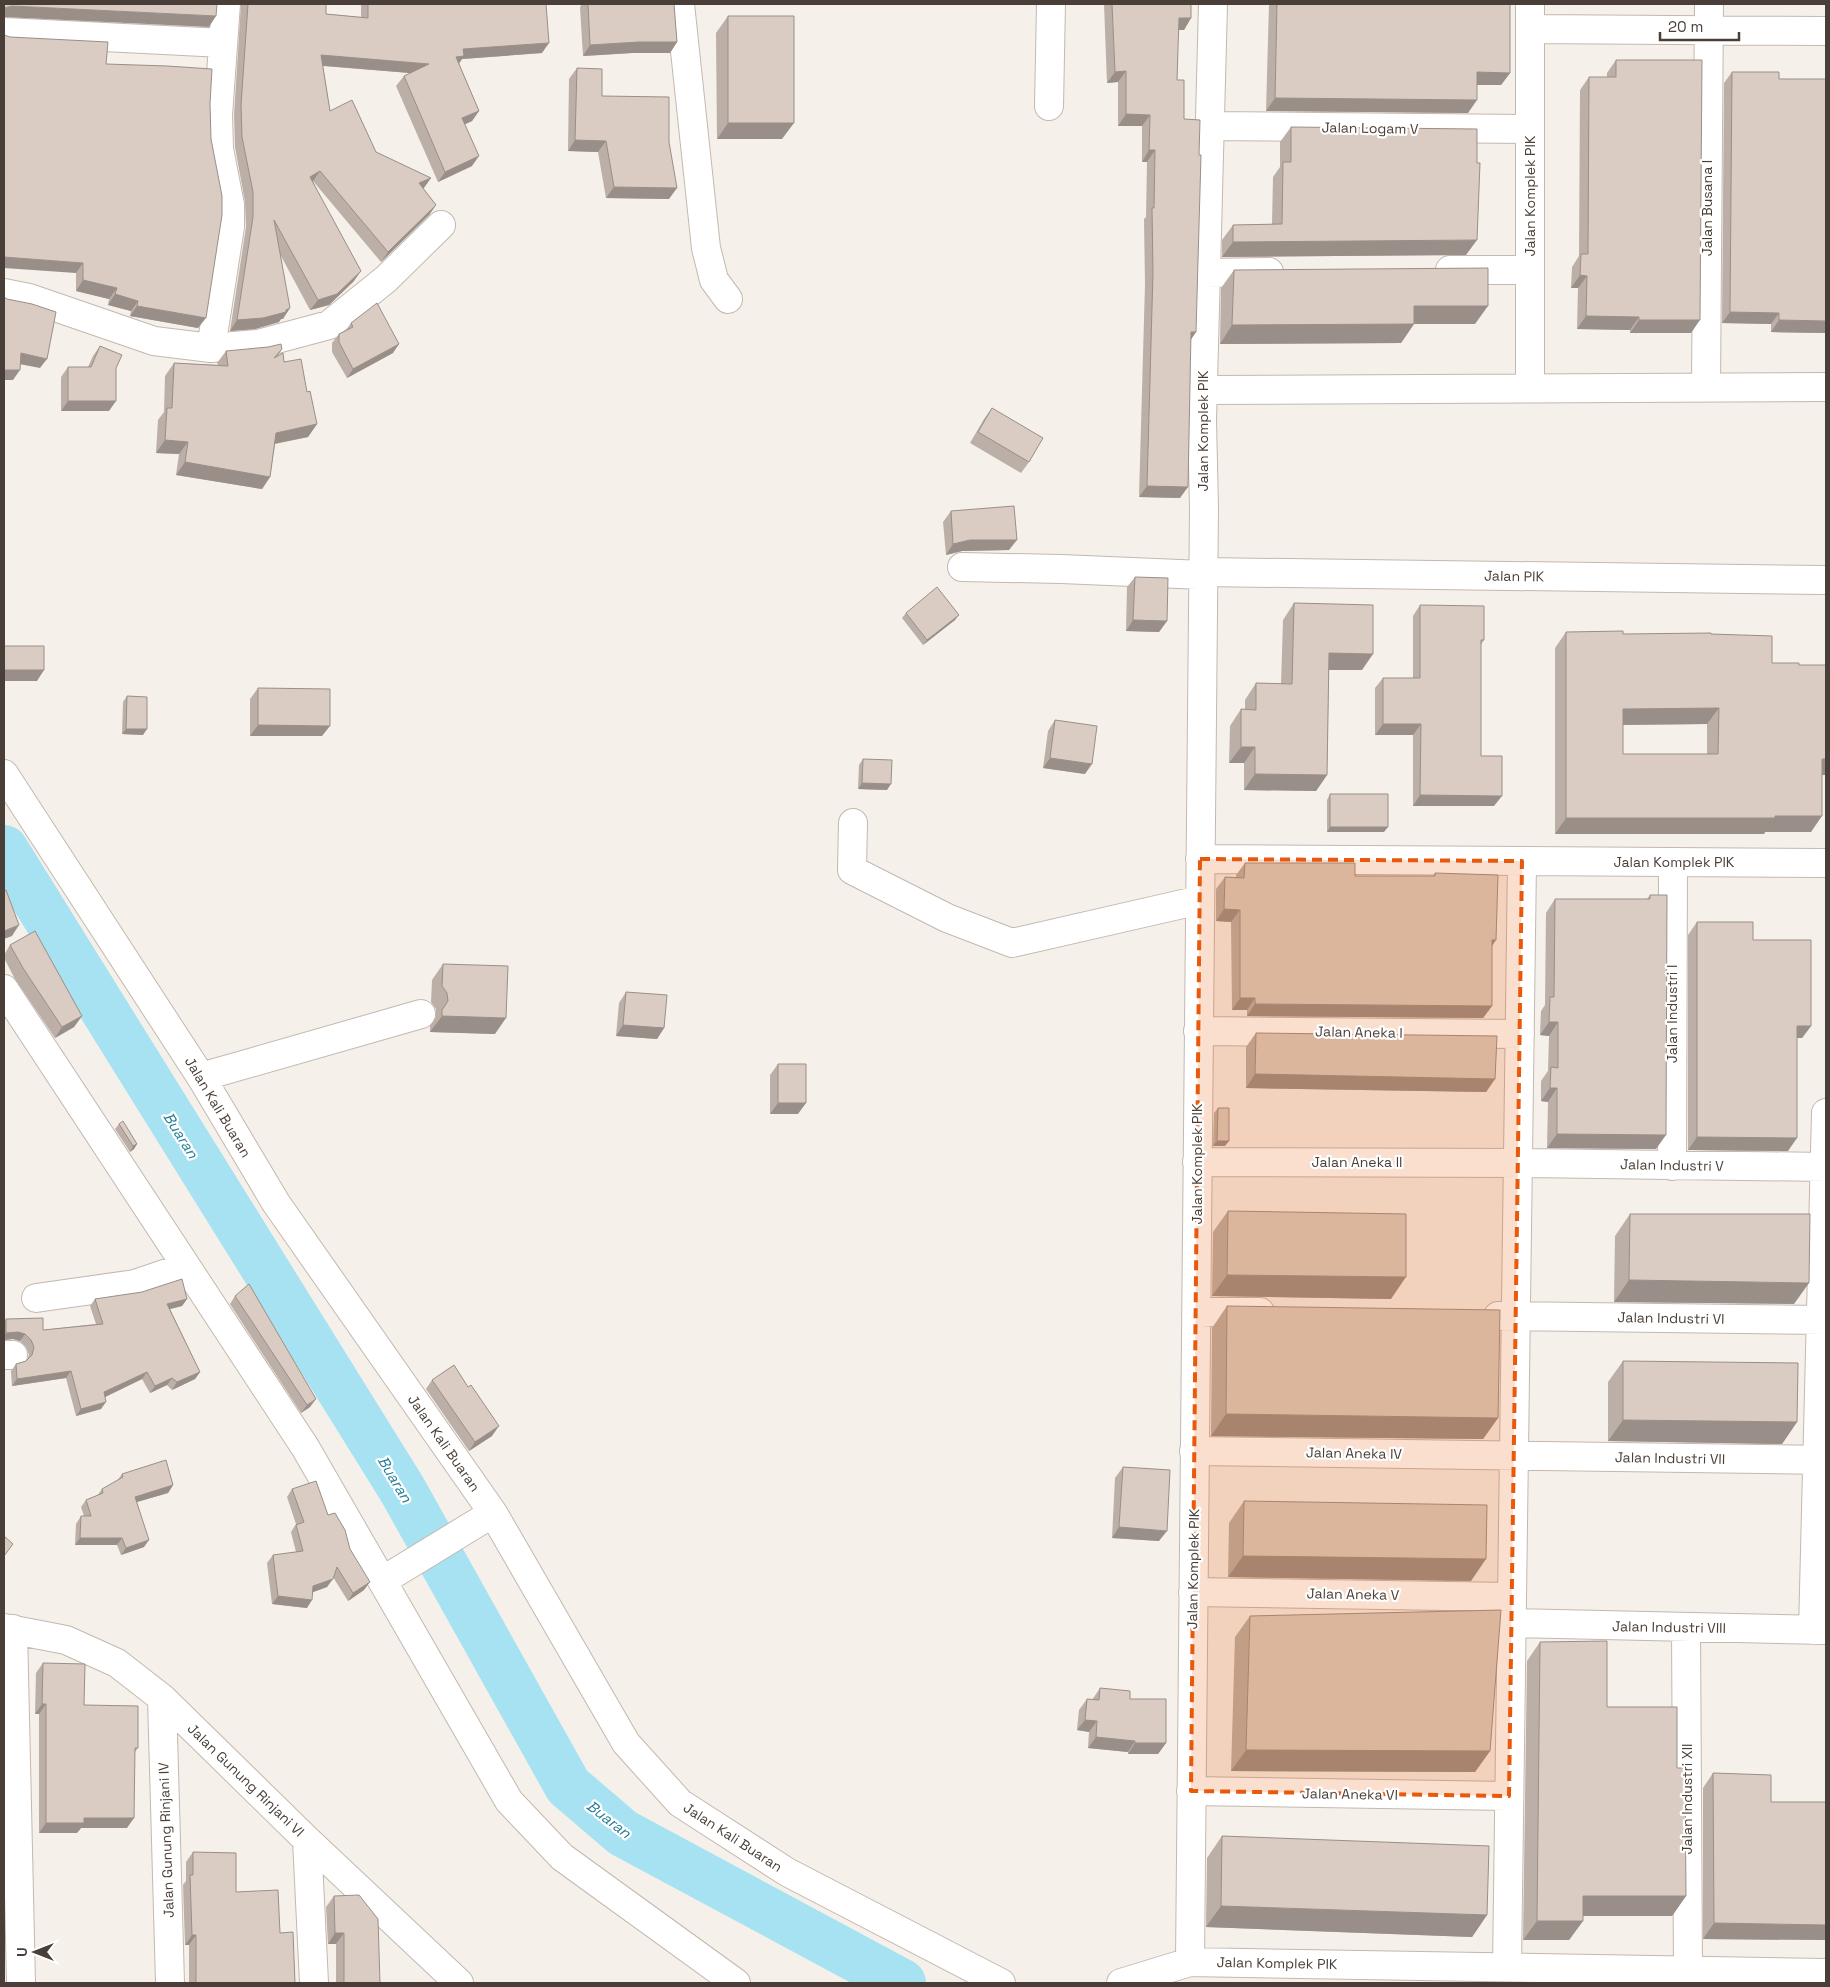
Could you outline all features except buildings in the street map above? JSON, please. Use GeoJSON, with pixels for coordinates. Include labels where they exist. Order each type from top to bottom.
{"type":"FeatureCollection","features":[{"type":"Feature","properties":{"kind":"street"},"geometry":{"type":"LineString","coordinates":[[223,43],[224,48],[226,4]]}},
{"type":"Feature","properties":{"kind":"street"},"geometry":{"type":"LineString","coordinates":[[680,4],[706,248],[714,280],[728,299]]}},
{"type":"Feature","properties":{"kind":"street"},"geometry":{"type":"LineString","coordinates":[[1049,106],[1051,4]]}},
{"type":"Feature","properties":{"kind":"street","name":"Jalan Komplek PIK"},"geometry":{"type":"LineString","coordinates":[[1213,4],[1202,390],[1204,508],[1190,1962],[1826,1973]]}},
{"type":"Feature","properties":{"kind":"street"},"geometry":{"type":"LineString","coordinates":[[1530,16],[1709,17],[1826,31]]}},
{"type":"Feature","properties":{"kind":"street","name":"Jalan Komplek PIK"},"geometry":{"type":"LineString","coordinates":[[1530,16],[1530,388]]}},
{"type":"Feature","properties":{"kind":"street","name":"Jalan Busana I"},"geometry":{"type":"LineString","coordinates":[[1706,387],[1709,17]]}},
{"type":"Feature","properties":{"kind":"street"},"geometry":{"type":"LineString","coordinates":[[4,32],[223,43]]}},
{"type":"Feature","properties":{"kind":"street"},"geometry":{"type":"LineString","coordinates":[[211,348],[230,227],[230,205],[219,148],[218,115],[223,43]]}},
{"type":"Feature","properties":{"kind":"street","name":"Jalan Logam V"},"geometry":{"type":"LineString","coordinates":[[1210,126],[1530,129]]}},
{"type":"Feature","properties":{"kind":"street"},"geometry":{"type":"LineString","coordinates":[[4,293],[30,298],[154,341],[211,348],[258,344],[329,326],[386,279],[441,225]]}},
{"type":"Feature","properties":{"kind":"street"},"geometry":{"type":"LineString","coordinates":[[1422,270],[1530,270]]}},
{"type":"Feature","properties":{"kind":"street"},"geometry":{"type":"LineString","coordinates":[[1206,273],[1295,272]]}},
{"type":"Feature","properties":{"kind":"street"},"geometry":{"type":"LineString","coordinates":[[1202,390],[1826,386]]}},
{"type":"Feature","properties":{"kind":"street","name":"Jalan PIK"},"geometry":{"type":"LineString","coordinates":[[962,567],[1202,574],[1826,580]]}},
{"type":"Feature","properties":{"kind":"street","name":"Jalan Kali Buaran"},"geometry":{"type":"LineString","coordinates":[[4,774],[202,1077],[276,1203],[486,1517],[626,1743],[680,1803],[787,1872],[1001,1983]]}},
{"type":"Feature","properties":{"kind":"street"},"geometry":{"type":"LineString","coordinates":[[853,823],[852,870],[947,918],[1012,943],[1200,900]]}},
{"type":"Feature","properties":{"kind":"street","name":"Jalan Komplek PIK"},"geometry":{"type":"LineString","coordinates":[[1200,859],[1826,863]]}},
{"type":"Feature","properties":{"kind":"street"},"geometry":{"type":"LineString","coordinates":[[1507,1968],[1522,861]]}},
{"type":"Feature","properties":{"kind":"street","name":"Jalan Industri I"},"geometry":{"type":"LineString","coordinates":[[1672,1166],[1673,862]]}},
{"type":"Feature","properties":{"kind":"street"},"geometry":{"type":"LineString","coordinates":[[4,989],[305,1447],[388,1577],[509,1801],[562,1857],[736,1983]]}},
{"type":"Feature","properties":{"kind":"street"},"geometry":{"type":"LineString","coordinates":[[202,1077],[421,1014]]}},
{"type":"Feature","properties":{"kind":"street","name":"Jalan Aneka I"},"geometry":{"type":"LineString","coordinates":[[1198,1030],[1520,1034]]}},
{"type":"Feature","properties":{"kind":"street"},"geometry":{"type":"LineString","coordinates":[[1820,1630],[1826,1113]]}},
{"type":"Feature","properties":{"kind":"street","name":"Jalan Aneka II"},"geometry":{"type":"LineString","coordinates":[[1197,1162],[1518,1163]]}},
{"type":"Feature","properties":{"kind":"street","name":"Jalan Industri V"},"geometry":{"type":"LineString","coordinates":[[1518,1163],[1826,1167]]}},
{"type":"Feature","properties":{"kind":"street"},"geometry":{"type":"LineString","coordinates":[[36,1298],[134,1284],[185,1267]]}},
{"type":"Feature","properties":{"kind":"street"},"geometry":{"type":"LineString","coordinates":[[1196,1314],[1214,1312],[1284,1313]]}},
{"type":"Feature","properties":{"kind":"street","name":"Jalan Industri VI"},"geometry":{"type":"LineString","coordinates":[[1470,1316],[1824,1320]]}},
{"type":"Feature","properties":{"kind":"street","name":"Jalan Aneka IV"},"geometry":{"type":"LineString","coordinates":[[1194,1450],[1514,1455]]}},
{"type":"Feature","properties":{"kind":"street","name":"Jalan Industri VII"},"geometry":{"type":"LineString","coordinates":[[1514,1455],[1822,1460]]}},
{"type":"Feature","properties":{"kind":"street"},"geometry":{"type":"LineString","coordinates":[[388,1577],[486,1517]]}},
{"type":"Feature","properties":{"kind":"street","name":"Jalan Aneka V"},"geometry":{"type":"LineString","coordinates":[[1193,1592],[1512,1610]]}},
{"type":"Feature","properties":{"kind":"street","name":"Jalan Industri VIII"},"geometry":{"type":"LineString","coordinates":[[1512,1610],[1686,1627],[1820,1630]]}},
{"type":"Feature","properties":{"kind":"street","name":"Jalan Industri XII"},"geometry":{"type":"LineString","coordinates":[[1686,1627],[1688,1970]]}},
{"type":"Feature","properties":{"kind":"street"},"geometry":{"type":"LineString","coordinates":[[9,1629],[21,1983]]}},
{"type":"Feature","properties":{"kind":"street","name":"Jalan Gunung Rinjani VI"},"geometry":{"type":"LineString","coordinates":[[9,1629],[66,1640],[117,1663],[162,1698],[307,1840],[459,1983]]}},
{"type":"Feature","properties":{"kind":"street","name":"Jalan Gunung Rinjani IV"},"geometry":{"type":"LineString","coordinates":[[162,1698],[170,1983]]}},
{"type":"Feature","properties":{"kind":"street","name":"Jalan Aneka VI"},"geometry":{"type":"LineString","coordinates":[[1191,1791],[1509,1796]]}},
{"type":"Feature","properties":{"kind":"street"},"geometry":{"type":"LineString","coordinates":[[307,1840],[314,1983]]}},
{"type":"Feature","properties":{"kind":"street"},"geometry":{"type":"LineString","coordinates":[[1121,1983],[1190,1962]]}},
{"type":"Feature","properties":{"kind":"highlighted area"},"geometry":{"type":"Polygon","coordinates":[[[1200,859],[1522,861],[1509,1796],[1191,1791],[1200,859]]]}},
{"type":"Feature","properties":{"kind":"waterway","name":"Buaran"},"geometry":{"type":"LineString","coordinates":[[4,849],[402,1489],[568,1786],[623,1833],[902,1983]]}}]}
